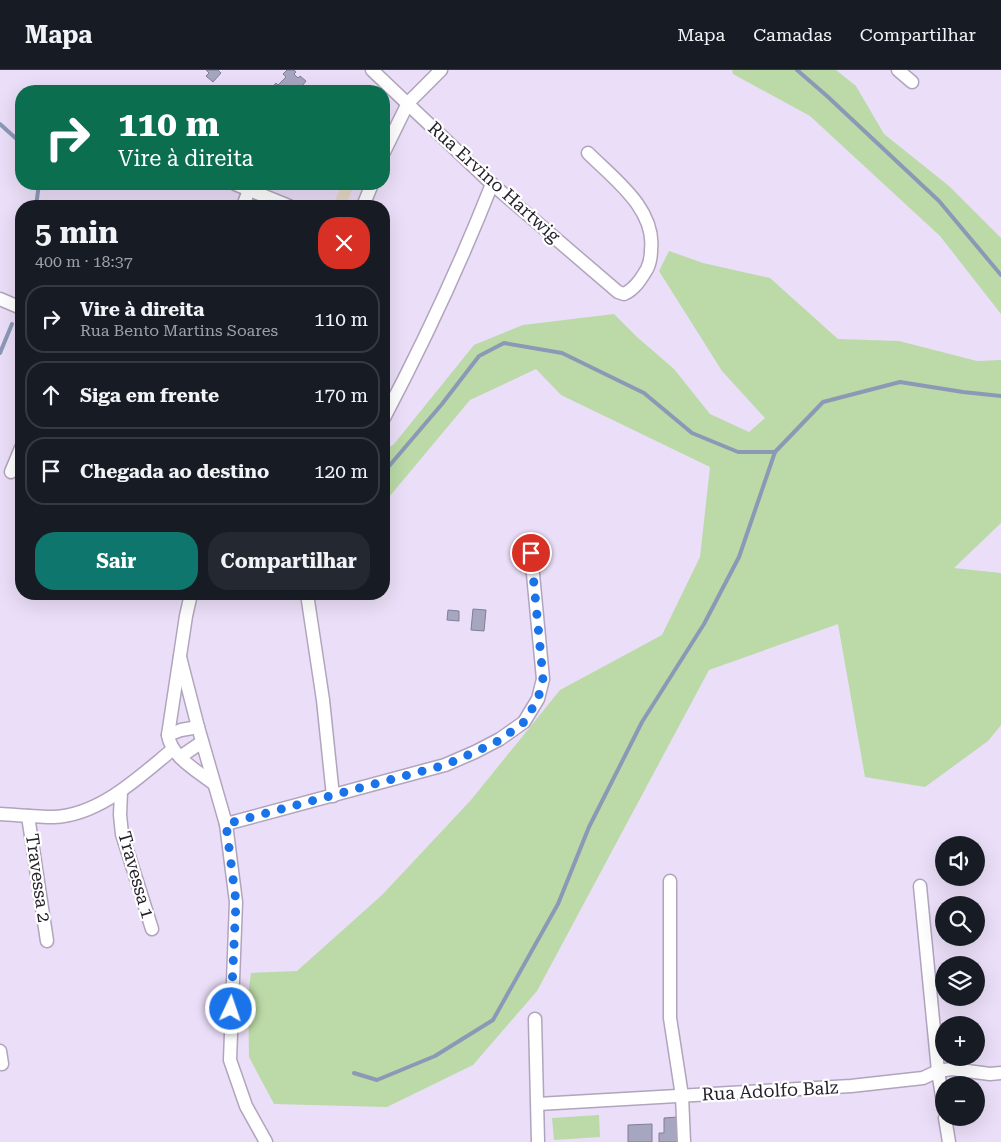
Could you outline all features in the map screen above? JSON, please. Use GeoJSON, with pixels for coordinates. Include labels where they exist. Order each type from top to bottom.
{"type":"FeatureCollection","features":[{"type":"Feature","properties":{"kind":"street","name":"Rua Ervino Hartwig"},"geometry":{"type":"LineString","coordinates":[[372,70],[388,85]]}},
{"type":"Feature","properties":{"kind":"street"},"geometry":{"type":"LineString","coordinates":[[390,140],[408,103],[441,70]]}},
{"type":"Feature","properties":{"kind":"street"},"geometry":{"type":"LineString","coordinates":[[898,70],[912,82]]}},
{"type":"Feature","properties":{"kind":"street","name":"Rua Ervino Hartwig"},"geometry":{"type":"LineString","coordinates":[[390,86],[492,184],[618,292],[624,294],[639,282],[650,264],[653,238],[646,216],[634,199],[588,153]]}},
{"type":"Feature","properties":{"kind":"street"},"geometry":{"type":"LineString","coordinates":[[390,406],[423,343],[469,243],[492,184]]}},
{"type":"Feature","properties":{"kind":"street"},"geometry":{"type":"LineString","coordinates":[[245,200],[249,190],[274,200]]}},
{"type":"Feature","properties":{"kind":"street"},"geometry":{"type":"LineString","coordinates":[[0,299],[15,305]]}},
{"type":"Feature","properties":{"kind":"street"},"geometry":{"type":"LineString","coordinates":[[11,472],[15,462]]}},
{"type":"Feature","properties":{"kind":"street"},"geometry":{"type":"LineString","coordinates":[[226,824],[445,765],[500,740],[524,722],[538,699],[543,678],[531,553]]}},
{"type":"Feature","properties":{"kind":"street"},"geometry":{"type":"LineString","coordinates":[[190,600],[168,735],[169,743],[176,753],[214,784]]}},
{"type":"Feature","properties":{"kind":"street"},"geometry":{"type":"LineString","coordinates":[[308,600],[323,700],[333,796]]}},
{"type":"Feature","properties":{"kind":"street"},"geometry":{"type":"LineString","coordinates":[[180,657],[226,824],[236,902],[230,1060],[246,1106],[266,1142]]}},
{"type":"Feature","properties":{"kind":"street"},"geometry":{"type":"LineString","coordinates":[[168,735],[180,730],[198,727]]}},
{"type":"Feature","properties":{"kind":"street"},"geometry":{"type":"LineString","coordinates":[[0,814],[55,817],[81,811],[121,792],[176,753],[202,742]]}},
{"type":"Feature","properties":{"kind":"street","name":"Travessa 1"},"geometry":{"type":"LineString","coordinates":[[121,792],[120,815],[122,834],[152,929]]}},
{"type":"Feature","properties":{"kind":"street","name":"Travessa 2"},"geometry":{"type":"LineString","coordinates":[[28,816],[47,941]]}},
{"type":"Feature","properties":{"kind":"street"},"geometry":{"type":"LineString","coordinates":[[670,881],[670,1018],[682,1096],[684,1142]]}},
{"type":"Feature","properties":{"kind":"street"},"geometry":{"type":"LineString","coordinates":[[920,886],[939,1076]]}},
{"type":"Feature","properties":{"kind":"street"},"geometry":{"type":"LineString","coordinates":[[535,1019],[538,1142]]}},
{"type":"Feature","properties":{"kind":"street"},"geometry":{"type":"LineString","coordinates":[[0,1051],[2,1064]]}},
{"type":"Feature","properties":{"kind":"street","name":"Rua Adolfo Balz"},"geometry":{"type":"LineString","coordinates":[[538,1104],[851,1086],[923,1078],[952,1069],[990,1074],[1001,1072]]}},
{"type":"Feature","properties":{"kind":"street"},"geometry":{"type":"LineString","coordinates":[[946,1126],[949,1142]]}},
{"type":"Feature","properties":{"kind":"shaded area"},"geometry":{"type":"Polygon","coordinates":[[[339,190],[352,190],[348,200],[335,200],[339,190]]]}},
{"type":"Feature","properties":{"kind":"green space"},"geometry":{"type":"Polygon","coordinates":[[[732,70],[836,70],[856,86],[884,134],[949,186],[1001,238],[1001,314],[940,236],[810,116],[733,74],[732,70]]]}},
{"type":"Feature","properties":{"kind":"green space"},"geometry":{"type":"Polygon","coordinates":[[[669,251],[703,263],[770,278],[838,339],[899,341],[977,361],[1001,360],[1001,523],[954,568],[1001,573],[1001,725],[988,741],[925,787],[865,777],[838,624],[709,670],[537,991],[473,1065],[387,1107],[274,1104],[249,1057],[248,995],[251,973],[297,971],[382,895],[471,800],[560,690],[662,635],[700,557],[710,467],[561,395],[536,369],[470,400],[390,496],[390,447],[474,345],[523,325],[614,314],[674,369],[710,414],[749,432],[765,418],[722,371],[659,271],[669,251]]]}},
{"type":"Feature","properties":{"kind":"green space"},"geometry":{"type":"Polygon","coordinates":[[[599,1115],[600,1137],[554,1140],[552,1118],[599,1115]]]}},
{"type":"Feature","properties":{"kind":"building"},"geometry":{"type":"Polygon","coordinates":[[[206,70],[218,70],[221,73],[213,82],[206,76],[209,73],[206,70]]]}},
{"type":"Feature","properties":{"kind":"building"},"geometry":{"type":"Polygon","coordinates":[[[287,70],[294,70],[296,72],[294,74],[298,78],[300,76],[306,81],[303,85],[278,85],[286,77],[283,74],[287,70]]]}},
{"type":"Feature","properties":{"kind":"building"},"geometry":{"type":"Polygon","coordinates":[[[473,609],[486,610],[484,631],[471,630],[473,609]]]}},
{"type":"Feature","properties":{"kind":"building"},"geometry":{"type":"Polygon","coordinates":[[[448,610],[459,611],[459,621],[447,620],[448,610]]]}},
{"type":"Feature","properties":{"kind":"building"},"geometry":{"type":"Polygon","coordinates":[[[678,1117],[678,1142],[659,1142],[659,1133],[664,1133],[664,1118],[678,1117]]]}},
{"type":"Feature","properties":{"kind":"building"},"geometry":{"type":"Polygon","coordinates":[[[652,1124],[652,1142],[628,1142],[628,1125],[652,1124]]]}},
{"type":"Feature","properties":{"kind":"waterway"},"geometry":{"type":"LineString","coordinates":[[797,70],[939,201],[1001,275]]}},
{"type":"Feature","properties":{"kind":"waterway"},"geometry":{"type":"LineString","coordinates":[[0,124],[15,138]]}},
{"type":"Feature","properties":{"kind":"waterway"},"geometry":{"type":"LineString","coordinates":[[37,200],[38,190]]}},
{"type":"Feature","properties":{"kind":"waterway"},"geometry":{"type":"LineString","coordinates":[[0,353],[12,324]]}},
{"type":"Feature","properties":{"kind":"waterway"},"geometry":{"type":"LineString","coordinates":[[390,465],[442,404],[479,356],[504,343],[562,353],[644,393],[692,433],[738,452],[775,452],[823,402],[900,382],[1001,396]]}},
{"type":"Feature","properties":{"kind":"waterway"},"geometry":{"type":"LineString","coordinates":[[354,1073],[377,1080],[435,1056],[493,1020],[558,904],[589,827],[642,722],[704,624],[739,557],[775,452]]}},
{"type":"Feature","properties":{"kind":"route"},"geometry":{"type":"LineString","coordinates":[[231,1009],[236,902],[226,824],[445,765],[500,740],[524,722],[538,699],[543,678],[531,553]]}}]}
